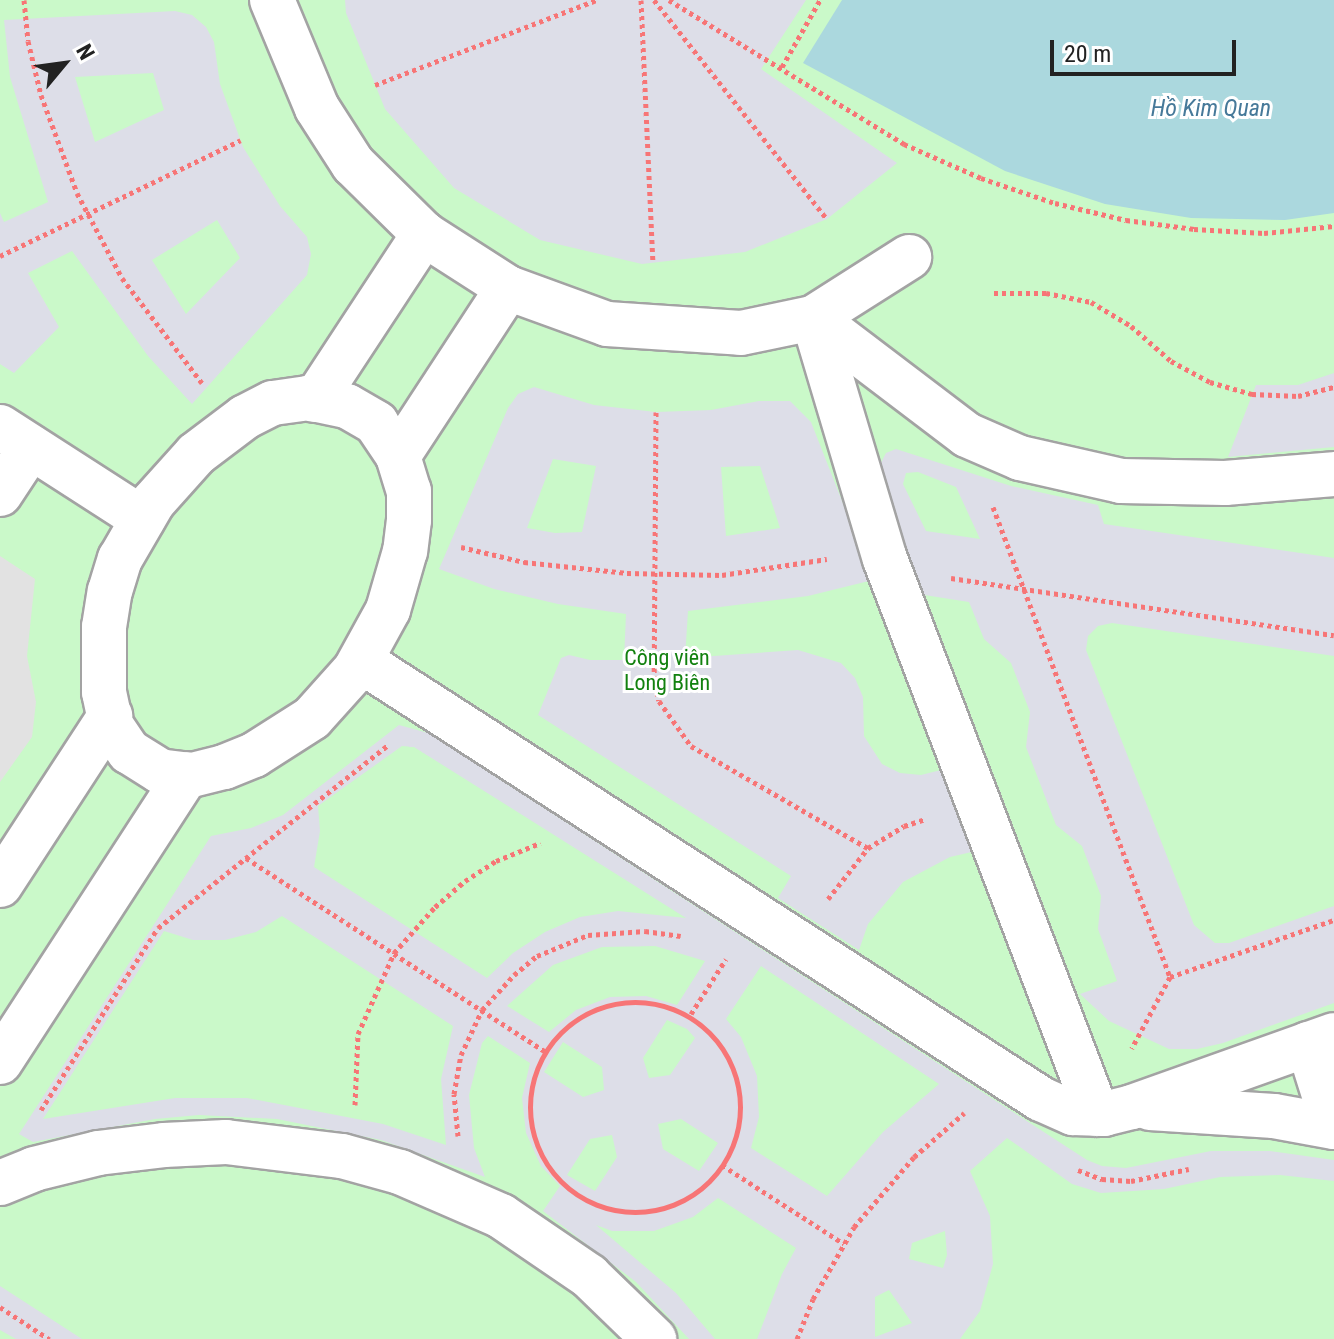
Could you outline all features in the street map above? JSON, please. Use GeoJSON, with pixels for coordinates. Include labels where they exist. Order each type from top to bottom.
{"type":"FeatureCollection","features":[{"type":"Feature","properties":{"kind":"lane"},"geometry":{"type":"LineString","coordinates":[[272,0],[317,108],[353,164],[424,234],[508,288],[607,324],[741,333],[813,318],[909,257]]}},
{"type":"Feature","properties":{"kind":"lane"},"geometry":{"type":"LineString","coordinates":[[315,400],[424,234]]}},
{"type":"Feature","properties":{"kind":"lane"},"geometry":{"type":"LineString","coordinates":[[398,456],[508,288]]}},
{"type":"Feature","properties":{"kind":"lane"},"geometry":{"type":"LineString","coordinates":[[813,318],[967,435],[1020,458],[1121,481],[1225,483],[1334,474]]}},
{"type":"Feature","properties":{"kind":"lane"},"geometry":{"type":"LineString","coordinates":[[813,318],[885,559],[980,807],[1114,1110]]}},
{"type":"Feature","properties":{"kind":"lane"},"geometry":{"type":"LineString","coordinates":[[315,400],[347,406],[376,423],[398,456],[409,491],[409,527],[388,610],[361,661],[336,695],[282,739],[224,767],[187,774],[160,771],[129,752],[110,716],[104,692],[102,660],[110,591],[120,559],[143,519],[174,476],[238,421],[273,403],[315,400]]}},
{"type":"Feature","properties":{"kind":"lane"},"geometry":{"type":"LineString","coordinates":[[0,494],[16,437],[143,519]]}},
{"type":"Feature","properties":{"kind":"lane"},"geometry":{"type":"LineString","coordinates":[[361,661],[1041,1099],[1073,1113],[1114,1110],[1274,1116],[1334,1127],[1321,1040],[1114,1110]]}},
{"type":"Feature","properties":{"kind":"lane"},"geometry":{"type":"LineString","coordinates":[[0,885],[110,716]]}},
{"type":"Feature","properties":{"kind":"lane"},"geometry":{"type":"LineString","coordinates":[[0,1062],[187,774]]}},
{"type":"Feature","properties":{"kind":"lane"},"geometry":{"type":"LineString","coordinates":[[0,1183],[98,1153],[164,1145],[226,1142],[342,1156],[400,1172],[501,1216],[589,1276],[654,1339]]}},
{"type":"Feature","properties":{"kind":"path"},"geometry":{"type":"LineString","coordinates":[[24,0],[28,41],[41,95],[57,145],[87,214],[122,278],[160,331],[238,421]]}},
{"type":"Feature","properties":{"kind":"path"},"geometry":{"type":"LineString","coordinates":[[375,85],[596,0]]}},
{"type":"Feature","properties":{"kind":"path"},"geometry":{"type":"LineString","coordinates":[[641,0],[653,262]]}},
{"type":"Feature","properties":{"kind":"path"},"geometry":{"type":"LineString","coordinates":[[654,0],[827,219]]}},
{"type":"Feature","properties":{"kind":"path"},"geometry":{"type":"LineString","coordinates":[[669,0],[904,144],[981,178],[1055,203],[1126,220],[1194,229],[1264,233],[1334,226]]}},
{"type":"Feature","properties":{"kind":"path"},"geometry":{"type":"LineString","coordinates":[[782,67],[820,0]]}},
{"type":"Feature","properties":{"kind":"path"},"geometry":{"type":"LineString","coordinates":[[0,256],[241,140]]}},
{"type":"Feature","properties":{"kind":"path"},"geometry":{"type":"LineString","coordinates":[[994,293],[1046,293],[1091,302],[1131,326],[1171,361],[1224,386],[1252,394],[1298,396],[1334,387]]}},
{"type":"Feature","properties":{"kind":"path"},"geometry":{"type":"LineString","coordinates":[[656,412],[654,676],[659,701],[691,746],[868,848]]}},
{"type":"Feature","properties":{"kind":"path"},"geometry":{"type":"LineString","coordinates":[[967,435],[1170,977],[1114,1110]]}},
{"type":"Feature","properties":{"kind":"path"},"geometry":{"type":"LineString","coordinates":[[409,527],[463,548],[524,562],[655,574],[736,573],[862,552],[885,559],[909,572],[1334,635]]}},
{"type":"Feature","properties":{"kind":"path"},"geometry":{"type":"LineString","coordinates":[[802,945],[842,878],[868,848],[904,826],[980,807]]}},
{"type":"Feature","properties":{"kind":"path"},"geometry":{"type":"LineString","coordinates":[[357,1118],[354,1068],[358,1034],[394,953],[435,907],[465,881],[496,861],[543,841]]}},
{"type":"Feature","properties":{"kind":"path"},"geometry":{"type":"LineString","coordinates":[[36,1118],[158,928],[246,858],[546,1052]]}},
{"type":"Feature","properties":{"kind":"path"},"geometry":{"type":"LineString","coordinates":[[1170,977],[1334,920]]}},
{"type":"Feature","properties":{"kind":"path"},"geometry":{"type":"LineString","coordinates":[[459,1139],[454,1094],[461,1055],[482,1010],[514,975],[562,944],[617,931],[645,931],[689,938]]}},
{"type":"Feature","properties":{"kind":"path"},"geometry":{"type":"LineString","coordinates":[[690,1015],[729,955],[716,949]]}},
{"type":"Feature","properties":{"kind":"path"},"geometry":{"type":"LineString","coordinates":[[634,1003],[690,1015],[710,1028],[730,1059],[740,1094],[738,1130],[722,1165],[700,1191],[669,1208],[634,1215],[598,1209],[573,1194],[539,1148],[532,1119],[531,1090],[546,1052],[578,1019],[605,1006],[634,1003]]}},
{"type":"Feature","properties":{"kind":"path"},"geometry":{"type":"LineString","coordinates":[[797,1339],[813,1299],[854,1227],[914,1157],[1010,1079]]}},
{"type":"Feature","properties":{"kind":"path"},"geometry":{"type":"LineString","coordinates":[[722,1165],[844,1244]]}},
{"type":"Feature","properties":{"kind":"path"},"geometry":{"type":"LineString","coordinates":[[0,1307],[49,1339]]}},
{"type":"Feature","properties":{"kind":"green space","name":"Công viên Long Biên"},"geometry":{"type":"Polygon","coordinates":[[[0,0],[1334,0],[1334,1339],[0,1339],[0,0]]]}},
{"type":"Feature","properties":{"kind":"shaded area"},"geometry":{"type":"Polygon","coordinates":[[[345,0],[806,0],[761,69],[897,163],[827,219],[745,252],[642,264],[540,240],[454,188],[385,109],[346,13],[345,0]]]}},
{"type":"Feature","properties":{"kind":"shaded area"},"geometry":{"type":"Polygon","coordinates":[[[175,11],[192,15],[206,27],[214,42],[220,84],[243,147],[280,206],[307,237],[311,254],[307,275],[192,404],[148,356],[72,251],[28,273],[59,327],[14,373],[0,364],[0,213],[4,222],[48,202],[10,77],[4,20],[175,11]],[[153,73],[75,77],[95,142],[164,110],[153,73]],[[217,220],[152,260],[186,314],[240,258],[217,220]]]}},
{"type":"Feature","properties":{"kind":"shaded area"},"geometry":{"type":"Polygon","coordinates":[[[1334,373],[1334,447],[1228,457],[1256,385],[1298,385],[1334,373]]]}},
{"type":"Feature","properties":{"kind":"shaded area"},"geometry":{"type":"Polygon","coordinates":[[[534,387],[594,405],[656,412],[711,410],[759,401],[790,401],[811,422],[873,580],[808,596],[688,611],[685,658],[798,650],[841,663],[855,678],[863,697],[864,736],[882,764],[900,773],[921,775],[945,769],[976,851],[950,857],[903,882],[868,924],[859,950],[778,898],[791,876],[538,715],[561,658],[569,655],[590,660],[624,660],[626,614],[558,604],[494,589],[439,569],[508,408],[518,394],[534,387]],[[553,459],[527,528],[555,533],[582,532],[596,466],[553,459]],[[760,466],[721,467],[726,536],[780,528],[760,466]]]}},
{"type":"Feature","properties":{"kind":"shaded area"},"geometry":{"type":"Polygon","coordinates":[[[896,449],[1011,486],[1098,505],[1104,524],[1334,558],[1334,656],[1112,623],[1098,626],[1088,636],[1086,650],[1194,925],[1215,943],[1229,943],[1334,906],[1334,1003],[1223,1043],[1197,1049],[1169,1049],[1109,1021],[1080,994],[1117,981],[1098,929],[1101,896],[1082,846],[1056,825],[1026,747],[1030,712],[1011,663],[984,639],[969,602],[918,594],[876,472],[886,453],[896,449]],[[918,472],[906,473],[903,484],[926,531],[980,539],[956,487],[918,472]]]}},
{"type":"Feature","properties":{"kind":"shaded area"},"geometry":{"type":"Polygon","coordinates":[[[0,556],[35,579],[27,656],[36,702],[32,737],[0,782],[0,556]]]}},
{"type":"Feature","properties":{"kind":"shaded area"},"geometry":{"type":"Polygon","coordinates":[[[399,725],[428,733],[1087,1160],[1102,1166],[1126,1168],[1211,1151],[1270,1151],[1334,1160],[1334,1181],[1280,1175],[1220,1177],[1164,1189],[1101,1193],[1072,1184],[1007,1138],[970,1171],[990,1216],[993,1264],[980,1311],[960,1339],[757,1339],[782,1274],[796,1248],[718,1198],[693,1217],[654,1231],[612,1231],[596,1225],[676,1293],[715,1339],[689,1339],[636,1282],[543,1211],[560,1186],[541,1166],[526,1133],[522,1098],[530,1063],[488,1036],[482,1043],[469,1095],[474,1148],[485,1177],[381,1140],[277,1119],[199,1115],[155,1119],[33,1142],[19,1134],[211,836],[251,828],[283,815],[399,725]],[[402,746],[318,806],[320,831],[314,867],[487,978],[513,953],[545,932],[580,917],[618,911],[686,918],[414,747],[402,746]],[[282,916],[256,932],[225,940],[193,940],[164,931],[43,1119],[175,1098],[247,1098],[383,1124],[446,1145],[441,1079],[453,1026],[282,916]],[[655,946],[602,947],[553,965],[507,1006],[549,1032],[576,1010],[610,997],[646,996],[677,1005],[705,961],[655,946]],[[761,966],[726,1019],[741,1037],[757,1076],[759,1117],[751,1148],[827,1196],[883,1132],[939,1084],[761,966]],[[667,1020],[643,1058],[649,1078],[670,1075],[695,1038],[687,1029],[667,1020]],[[563,1042],[544,1072],[583,1097],[604,1090],[602,1067],[563,1042]],[[681,1119],[658,1124],[663,1149],[699,1171],[718,1143],[681,1119]],[[612,1135],[590,1139],[567,1175],[595,1191],[617,1157],[612,1135]],[[945,1231],[912,1243],[909,1259],[943,1268],[947,1255],[945,1231]],[[889,1290],[875,1297],[875,1337],[912,1323],[889,1290]]]}},
{"type":"Feature","properties":{"kind":"shaded area"},"geometry":{"type":"Polygon","coordinates":[[[0,1286],[82,1339],[16,1339],[0,1330],[0,1286]]]}},
{"type":"Feature","properties":{"kind":"water","name":"Hồ Kim Quan"},"geometry":{"type":"Polygon","coordinates":[[[842,0],[1334,0],[1334,213],[1285,220],[1191,218],[1105,204],[1005,171],[803,63],[842,0]]]}}]}
